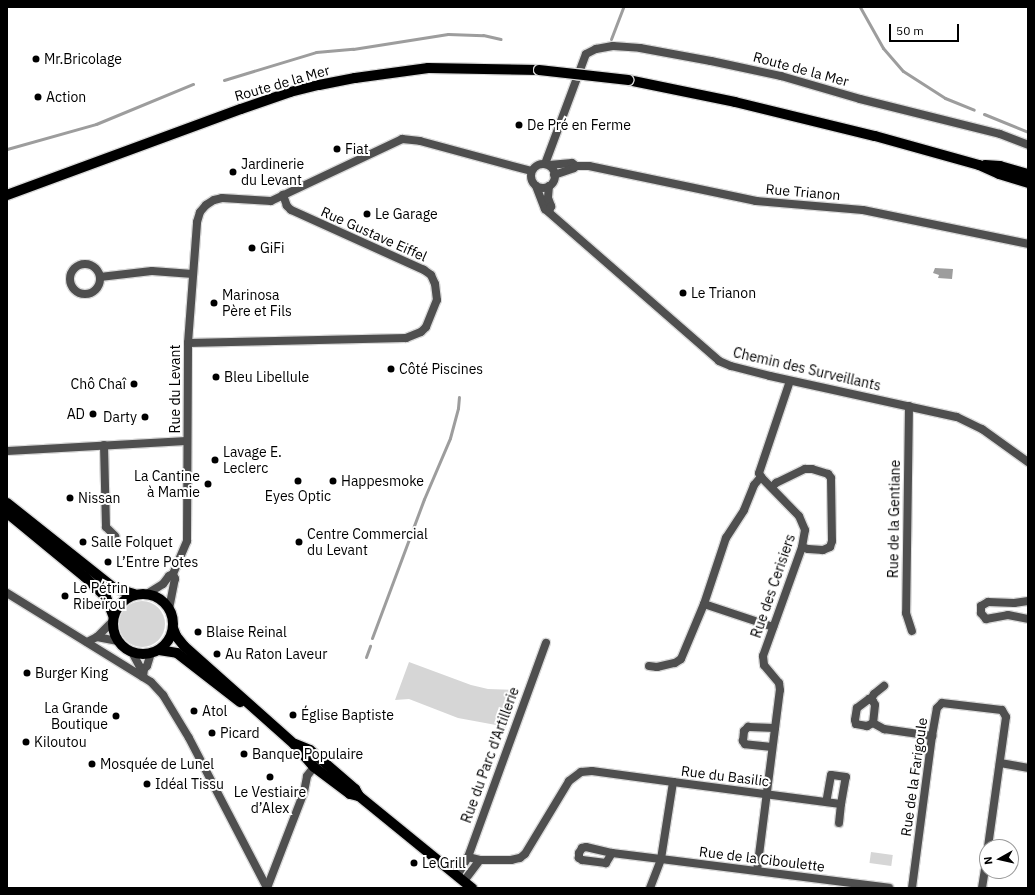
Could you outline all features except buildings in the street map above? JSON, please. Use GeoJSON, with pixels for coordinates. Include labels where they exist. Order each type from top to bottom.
{"type":"FeatureCollection","features":[{"type":"Feature","properties":{"kind":"main road","name":"Route de la Mer"},"geometry":{"type":"LineString","coordinates":[[7,194],[290,92],[370,75],[428,68],[539,70],[628,80],[809,119],[979,165],[1000,174],[1028,183]]}},
{"type":"Feature","properties":{"kind":"main road","name":"Route de la Mer"},"geometry":{"type":"LineString","coordinates":[[979,165],[1000,166],[1028,174]]}},
{"type":"Feature","properties":{"kind":"main road"},"geometry":{"type":"LineString","coordinates":[[7,503],[114,588],[134,594],[156,596],[164,602],[173,618],[173,628],[176,636],[184,646],[241,695],[250,707],[294,744],[314,767],[350,794],[358,796],[466,884]]}},
{"type":"Feature","properties":{"kind":"main road"},"geometry":{"type":"LineString","coordinates":[[7,513],[85,577],[106,597],[113,618],[113,632],[117,641],[124,648],[138,654],[169,650],[177,653],[236,700],[250,707]]}},
{"type":"Feature","properties":{"kind":"main road"},"geometry":{"type":"LineString","coordinates":[[113,618],[118,606],[125,599],[134,594]]}},
{"type":"Feature","properties":{"kind":"main road"},"geometry":{"type":"LineString","coordinates":[[155,651],[168,640],[173,628]]}},
{"type":"Feature","properties":{"kind":"main road"},"geometry":{"type":"LineString","coordinates":[[294,744],[310,750],[355,789],[358,796]]}},
{"type":"Feature","properties":{"kind":"street","name":"Route de la Mer"},"geometry":{"type":"LineString","coordinates":[[547,165],[565,108],[586,54],[596,49],[621,46],[711,61],[782,76],[860,99],[1000,134],[1028,145]]}},
{"type":"Feature","properties":{"kind":"street"},"geometry":{"type":"LineString","coordinates":[[283,195],[402,139],[420,142],[532,171]]}},
{"type":"Feature","properties":{"kind":"street","name":"Rue Trianon"},"geometry":{"type":"LineString","coordinates":[[547,165],[572,163],[576,166],[590,166],[756,201],[863,210],[1028,244]]}},
{"type":"Feature","properties":{"kind":"street"},"geometry":{"type":"LineString","coordinates":[[537,165],[547,165],[554,176],[553,181],[548,186],[536,186],[531,179],[532,171],[537,165]]}},
{"type":"Feature","properties":{"kind":"street","name":"Rue Trianon"},"geometry":{"type":"LineString","coordinates":[[554,176],[576,166]]}},
{"type":"Feature","properties":{"kind":"street","name":"Chemin des Surveillants"},"geometry":{"type":"LineString","coordinates":[[536,186],[543,207],[719,361],[731,366],[790,381],[958,417],[982,429],[1028,462]]}},
{"type":"Feature","properties":{"kind":"street"},"geometry":{"type":"LineString","coordinates":[[548,186],[548,198],[551,206],[549,212]]}},
{"type":"Feature","properties":{"kind":"street","name":"Rue du Levant"},"geometry":{"type":"LineString","coordinates":[[169,609],[176,579],[174,574],[187,541],[188,530],[188,343],[197,222],[200,212],[206,205],[214,200],[222,198],[271,201],[283,195]]}},
{"type":"Feature","properties":{"kind":"street","name":"Rue Gustave Eiffel"},"geometry":{"type":"LineString","coordinates":[[188,343],[406,338],[421,332],[426,327],[437,300],[435,284],[431,275],[424,270],[291,210],[287,206],[283,195]]}},
{"type":"Feature","properties":{"kind":"street"},"geometry":{"type":"LineString","coordinates":[[100,277],[152,271],[193,274]]}},
{"type":"Feature","properties":{"kind":"street"},"geometry":{"type":"LineString","coordinates":[[649,666],[658,667],[675,663],[681,659],[704,604],[726,538],[744,510],[754,485],[761,477],[759,470],[790,381]]}},
{"type":"Feature","properties":{"kind":"street","name":"Rue de la Gentiane"},"geometry":{"type":"LineString","coordinates":[[909,406],[906,613],[912,631]]}},
{"type":"Feature","properties":{"kind":"street"},"geometry":{"type":"LineString","coordinates":[[7,451],[187,441]]}},
{"type":"Feature","properties":{"kind":"street"},"geometry":{"type":"LineString","coordinates":[[104,445],[106,527],[115,536]]}},
{"type":"Feature","properties":{"kind":"street"},"geometry":{"type":"LineString","coordinates":[[772,487],[776,483],[805,469],[812,468],[828,474],[831,478],[832,541],[830,547],[824,550],[802,547]]}},
{"type":"Feature","properties":{"kind":"street","name":"Rue des Cerisiers"},"geometry":{"type":"LineString","coordinates":[[757,871],[780,690],[778,683],[764,665],[763,656],[802,547],[805,530],[799,516],[761,477]]}},
{"type":"Feature","properties":{"kind":"street","name":"Rue du Levant"},"geometry":{"type":"LineString","coordinates":[[147,594],[162,584],[169,576],[174,574]]}},
{"type":"Feature","properties":{"kind":"street"},"geometry":{"type":"LineString","coordinates":[[7,593],[88,642],[144,673]]}},
{"type":"Feature","properties":{"kind":"street"},"geometry":{"type":"LineString","coordinates":[[1028,601],[1014,604],[988,602],[981,606],[981,613],[986,619],[1008,615],[1028,619]]}},
{"type":"Feature","properties":{"kind":"street"},"geometry":{"type":"LineString","coordinates":[[704,604],[773,627]]}},
{"type":"Feature","properties":{"kind":"street"},"geometry":{"type":"LineString","coordinates":[[88,642],[97,637],[113,618]]}},
{"type":"Feature","properties":{"kind":"street"},"geometry":{"type":"LineString","coordinates":[[97,637],[117,641]]}},
{"type":"Feature","properties":{"kind":"street","name":"Rue du Parc d'Artillerie"},"geometry":{"type":"LineString","coordinates":[[466,884],[468,857],[546,643]]}},
{"type":"Feature","properties":{"kind":"street"},"geometry":{"type":"LineString","coordinates":[[144,673],[155,651]]}},
{"type":"Feature","properties":{"kind":"street"},"geometry":{"type":"LineString","coordinates":[[132,652],[144,673],[163,694],[169,704],[267,888]]}},
{"type":"Feature","properties":{"kind":"street"},"geometry":{"type":"LineString","coordinates":[[884,686],[874,694],[871,699],[869,698],[858,706],[855,720],[856,724],[870,725],[873,723],[884,729],[932,736]]}},
{"type":"Feature","properties":{"kind":"street"},"geometry":{"type":"LineString","coordinates":[[871,699],[874,705],[873,723]]}},
{"type":"Feature","properties":{"kind":"street","name":"Rue de la Farigoule"},"geometry":{"type":"LineString","coordinates":[[912,888],[932,736],[937,708],[942,703],[1002,710],[1006,717],[989,839]]}},
{"type":"Feature","properties":{"kind":"street"},"geometry":{"type":"LineString","coordinates":[[772,747],[745,744],[743,741],[744,731],[748,727],[775,728]]}},
{"type":"Feature","properties":{"kind":"street"},"geometry":{"type":"LineString","coordinates":[[1000,763],[1028,768]]}},
{"type":"Feature","properties":{"kind":"street"},"geometry":{"type":"LineString","coordinates":[[267,888],[304,792],[307,776],[314,767]]}},
{"type":"Feature","properties":{"kind":"street"},"geometry":{"type":"LineString","coordinates":[[468,857],[480,860],[511,860],[520,858],[525,854],[569,781],[581,772],[592,771],[673,782]]}},
{"type":"Feature","properties":{"kind":"street"},"geometry":{"type":"LineString","coordinates":[[826,802],[831,775],[846,777],[839,823]]}},
{"type":"Feature","properties":{"kind":"street","name":"Rue du Basilic"},"geometry":{"type":"LineString","coordinates":[[661,859],[673,782],[841,804]]}},
{"type":"Feature","properties":{"kind":"street","name":"Rue de la Ciboulette"},"geometry":{"type":"LineString","coordinates":[[612,853],[889,888]]}},
{"type":"Feature","properties":{"kind":"street"},"geometry":{"type":"LineString","coordinates":[[650,888],[661,859]]}},
{"type":"Feature","properties":{"kind":"street"},"geometry":{"type":"LineString","coordinates":[[466,884],[480,860]]}},
{"type":"Feature","properties":{"kind":"shaded area"},"geometry":{"type":"Polygon","coordinates":[[[935,268],[953,269],[952,279],[938,278],[939,275],[933,273],[935,268]]]}},
{"type":"Feature","properties":{"kind":"shaded area"},"geometry":{"type":"Polygon","coordinates":[[[137,601],[147,601],[155,605],[161,611],[165,619],[165,629],[161,637],[155,643],[147,647],[137,647],[129,643],[123,637],[119,629],[119,619],[123,611],[129,605],[137,601]]]}},
{"type":"Feature","properties":{"kind":"shaded area"},"geometry":{"type":"Polygon","coordinates":[[[409,662],[471,685],[488,689],[519,690],[504,733],[496,725],[458,718],[409,699],[395,700],[409,662]]]}},
{"type":"Feature","properties":{"kind":"shaded area"},"geometry":{"type":"Polygon","coordinates":[[[871,852],[893,855],[891,866],[869,863],[871,852]]]}},
{"type":"Feature","properties":{"kind":"waterway"},"geometry":{"type":"LineString","coordinates":[[611,39],[623,7]]}},
{"type":"Feature","properties":{"kind":"waterway"},"geometry":{"type":"LineString","coordinates":[[860,7],[883,48],[903,71],[945,98],[974,110]]}},
{"type":"Feature","properties":{"kind":"waterway"},"geometry":{"type":"LineString","coordinates":[[224,80],[316,52],[353,49],[448,34],[483,35],[501,39]]}},
{"type":"Feature","properties":{"kind":"waterway"},"geometry":{"type":"LineString","coordinates":[[7,149],[96,124],[193,84]]}},
{"type":"Feature","properties":{"kind":"waterway"},"geometry":{"type":"LineString","coordinates":[[984,114],[1028,132]]}},
{"type":"Feature","properties":{"kind":"waterway"},"geometry":{"type":"LineString","coordinates":[[372,638],[424,499],[450,438],[458,408],[459,397]]}},
{"type":"Feature","properties":{"kind":"waterway"},"geometry":{"type":"LineString","coordinates":[[366,657],[370,646]]}},
{"type":"Feature","properties":{"kind":"place","name":"Mr.Bricolage"},"geometry":{"type":"Point","coordinates":[36,59]}},
{"type":"Feature","properties":{"kind":"place","name":"Action"},"geometry":{"type":"Point","coordinates":[38,97]}},
{"type":"Feature","properties":{"kind":"place","name":"De Pré en Ferme"},"geometry":{"type":"Point","coordinates":[519,125]}},
{"type":"Feature","properties":{"kind":"place","name":"Fiat"},"geometry":{"type":"Point","coordinates":[337,149]}},
{"type":"Feature","properties":{"kind":"place","name":"Jardinerie du Levant"},"geometry":{"type":"Point","coordinates":[233,172]}},
{"type":"Feature","properties":{"kind":"place","name":"Le Garage"},"geometry":{"type":"Point","coordinates":[367,214]}},
{"type":"Feature","properties":{"kind":"place","name":"GiFi"},"geometry":{"type":"Point","coordinates":[252,248]}},
{"type":"Feature","properties":{"kind":"place","name":"Le Trianon"},"geometry":{"type":"Point","coordinates":[683,293]}},
{"type":"Feature","properties":{"kind":"place","name":"Marinosa Père et Fils"},"geometry":{"type":"Point","coordinates":[214,303]}},
{"type":"Feature","properties":{"kind":"place","name":"Côté Piscines"},"geometry":{"type":"Point","coordinates":[391,369]}},
{"type":"Feature","properties":{"kind":"place","name":"Bleu Libellule"},"geometry":{"type":"Point","coordinates":[216,377]}},
{"type":"Feature","properties":{"kind":"place","name":"Chô Chaî"},"geometry":{"type":"Point","coordinates":[134,384]}},
{"type":"Feature","properties":{"kind":"place","name":"AD"},"geometry":{"type":"Point","coordinates":[93,414]}},
{"type":"Feature","properties":{"kind":"place","name":"Darty"},"geometry":{"type":"Point","coordinates":[145,417]}},
{"type":"Feature","properties":{"kind":"place","name":"Lavage E. Leclerc"},"geometry":{"type":"Point","coordinates":[215,460]}},
{"type":"Feature","properties":{"kind":"place","name":"Eyes Optic"},"geometry":{"type":"Point","coordinates":[298,481]}},
{"type":"Feature","properties":{"kind":"place","name":"Happesmoke"},"geometry":{"type":"Point","coordinates":[333,481]}},
{"type":"Feature","properties":{"kind":"place","name":"La Cantine à Mamie"},"geometry":{"type":"Point","coordinates":[208,484]}},
{"type":"Feature","properties":{"kind":"place","name":"Nissan"},"geometry":{"type":"Point","coordinates":[70,498]}},
{"type":"Feature","properties":{"kind":"place","name":"Salle Folquet"},"geometry":{"type":"Point","coordinates":[83,542]}},
{"type":"Feature","properties":{"kind":"place","name":"Centre Commercial du Levant"},"geometry":{"type":"Point","coordinates":[299,542]}},
{"type":"Feature","properties":{"kind":"place","name":"L’Entre Potes"},"geometry":{"type":"Point","coordinates":[108,562]}},
{"type":"Feature","properties":{"kind":"place","name":"Le Pétrin Ribeïrou"},"geometry":{"type":"Point","coordinates":[65,596]}},
{"type":"Feature","properties":{"kind":"place","name":"Blaise Reinal"},"geometry":{"type":"Point","coordinates":[198,632]}},
{"type":"Feature","properties":{"kind":"place","name":"Au Raton Laveur"},"geometry":{"type":"Point","coordinates":[217,654]}},
{"type":"Feature","properties":{"kind":"place","name":"Burger King"},"geometry":{"type":"Point","coordinates":[27,673]}},
{"type":"Feature","properties":{"kind":"place","name":"Atol"},"geometry":{"type":"Point","coordinates":[194,711]}},
{"type":"Feature","properties":{"kind":"place","name":"Église Baptiste"},"geometry":{"type":"Point","coordinates":[293,715]}},
{"type":"Feature","properties":{"kind":"place","name":"La Grande Boutique"},"geometry":{"type":"Point","coordinates":[116,716]}},
{"type":"Feature","properties":{"kind":"place","name":"Picard"},"geometry":{"type":"Point","coordinates":[212,733]}},
{"type":"Feature","properties":{"kind":"place","name":"Kiloutou"},"geometry":{"type":"Point","coordinates":[26,742]}},
{"type":"Feature","properties":{"kind":"place","name":"Banque Populaire"},"geometry":{"type":"Point","coordinates":[244,754]}},
{"type":"Feature","properties":{"kind":"place","name":"Mosquée de Lunel"},"geometry":{"type":"Point","coordinates":[92,764]}},
{"type":"Feature","properties":{"kind":"place","name":"Le Vestiaire d’Alex"},"geometry":{"type":"Point","coordinates":[270,777]}},
{"type":"Feature","properties":{"kind":"place","name":"Idéal Tissu"},"geometry":{"type":"Point","coordinates":[147,784]}},
{"type":"Feature","properties":{"kind":"place","name":"Le Grill"},"geometry":{"type":"Point","coordinates":[414,863]}}]}
